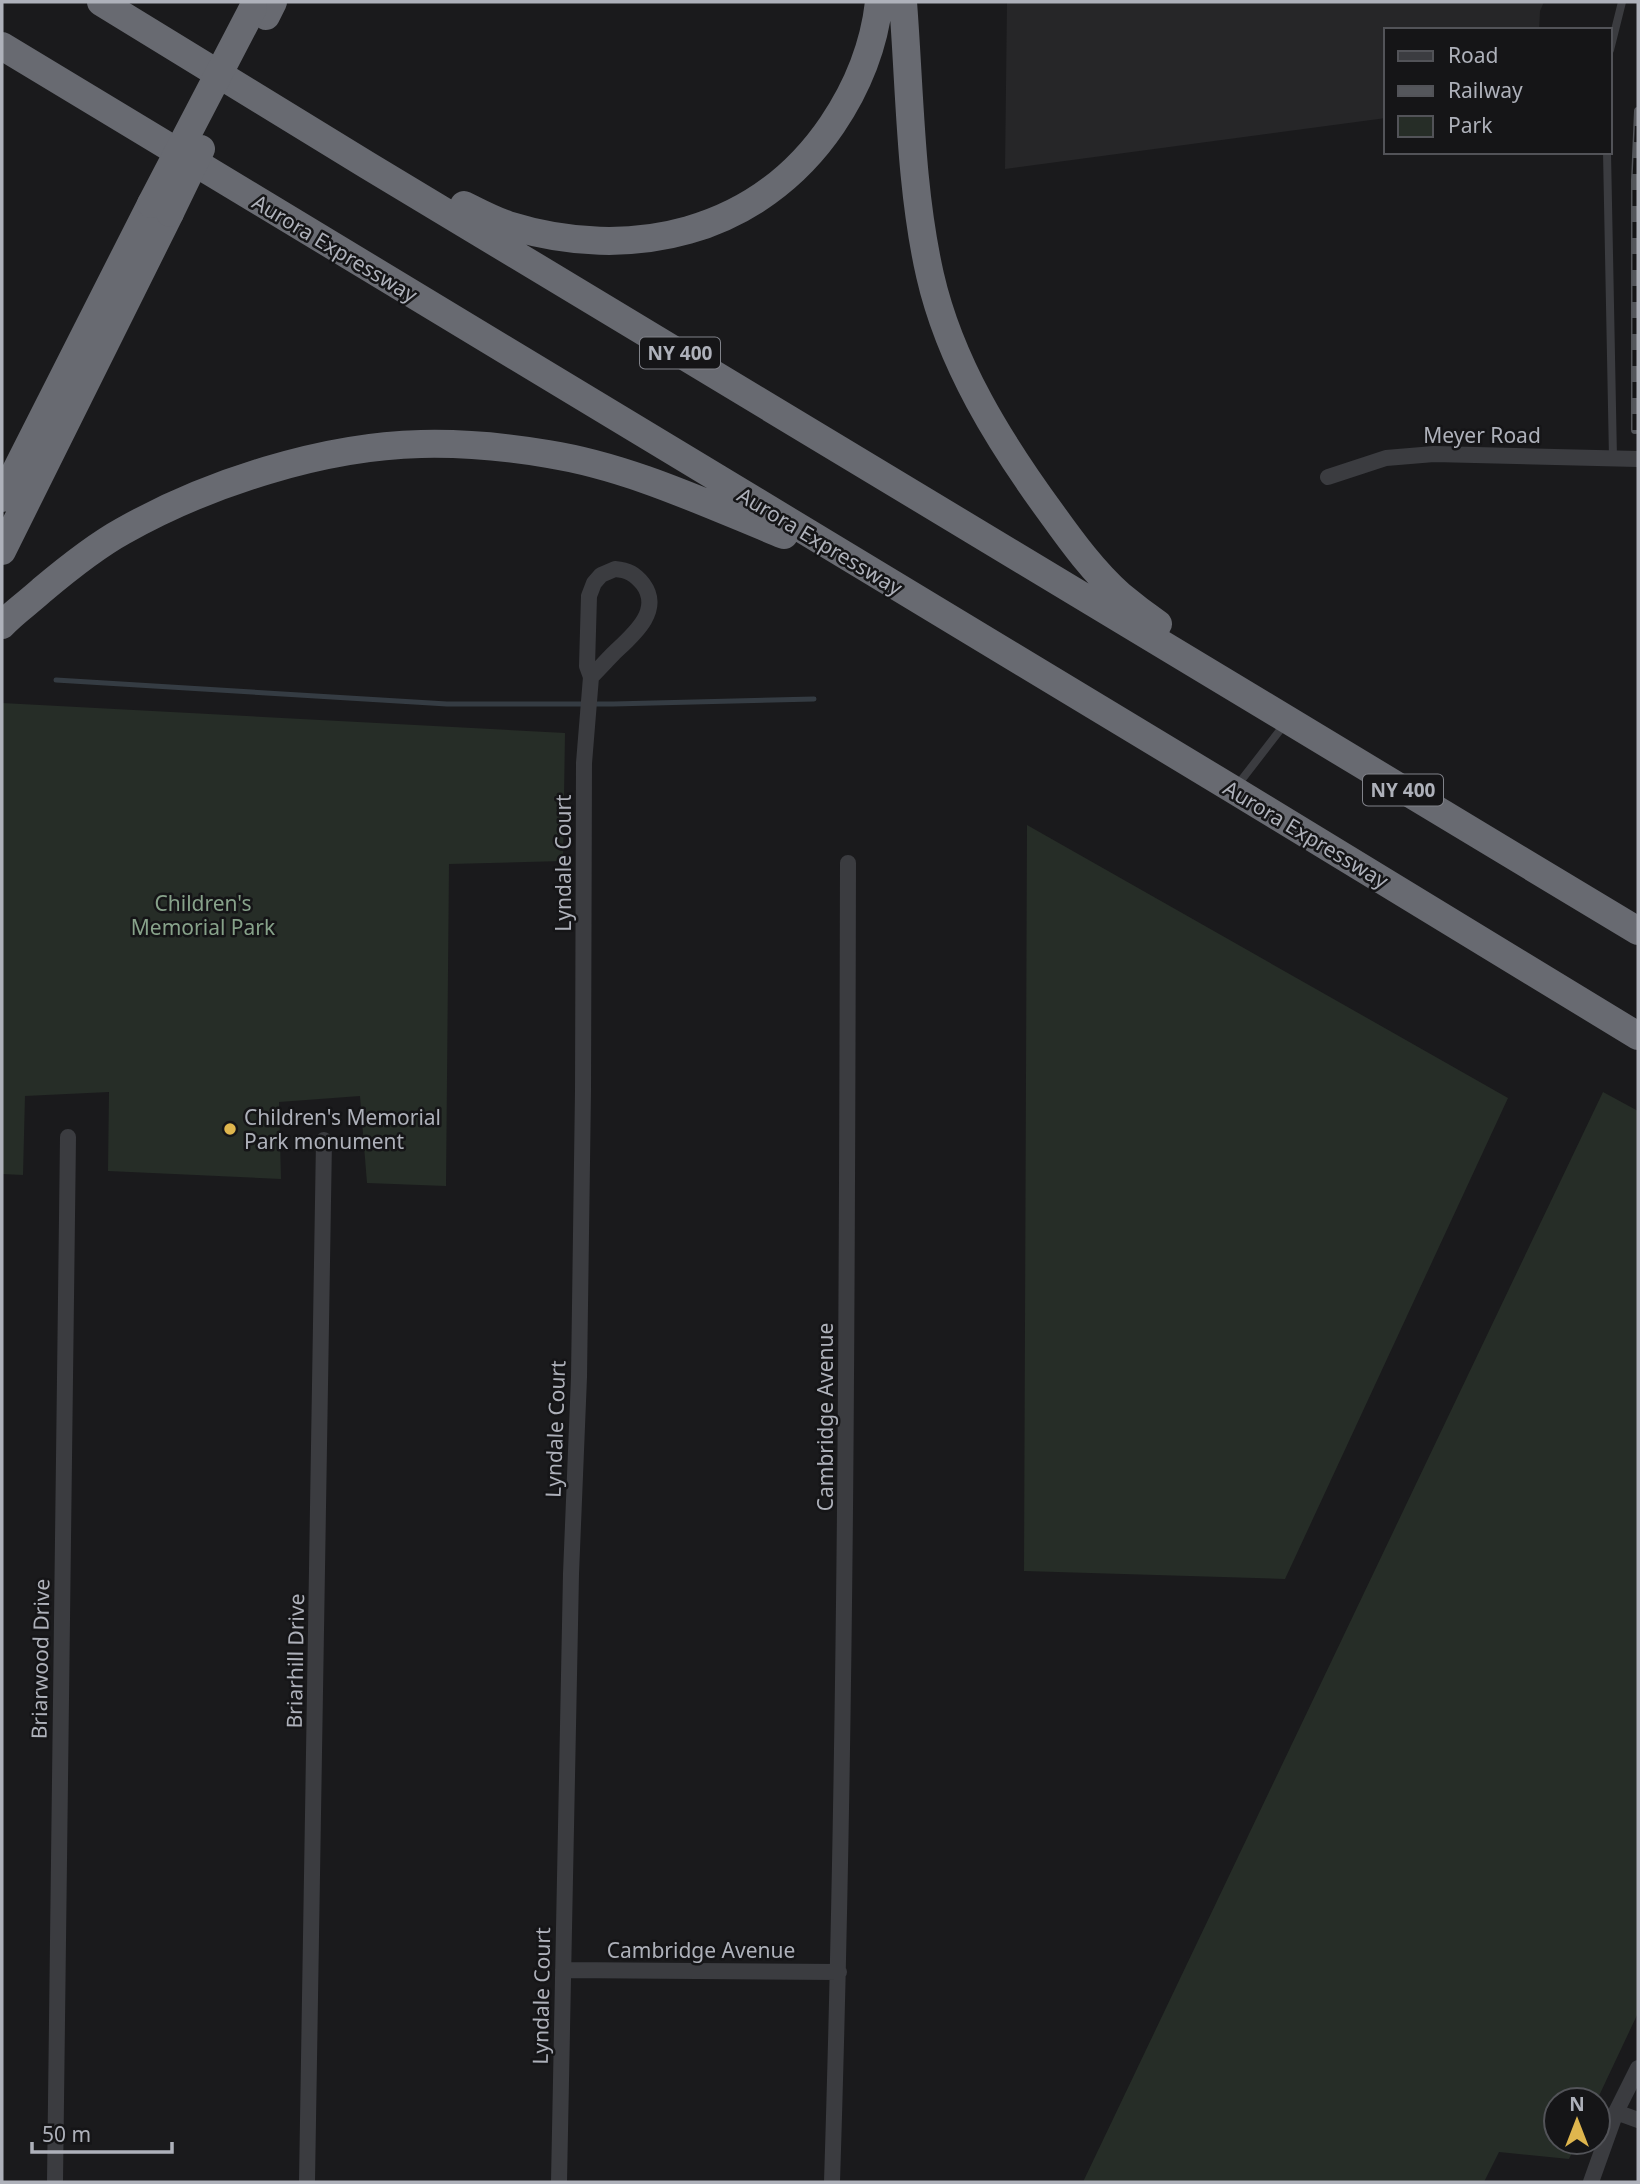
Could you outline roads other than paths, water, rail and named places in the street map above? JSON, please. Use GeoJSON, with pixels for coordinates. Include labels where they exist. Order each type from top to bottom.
{"type":"FeatureCollection","features":[{"type":"Feature","properties":{"kind":"highway","name":"NY 400"},"geometry":{"type":"LineString","coordinates":[[101,2],[1638,931]]}},
{"type":"Feature","properties":{"kind":"highway"},"geometry":{"type":"LineString","coordinates":[[367,165],[446,196],[504,224],[547,236],[592,241],[637,241],[684,232],[723,218],[752,202],[786,179],[818,145],[838,117],[856,84],[869,48],[878,2]]}},
{"type":"Feature","properties":{"kind":"highway"},"geometry":{"type":"LineString","coordinates":[[903,2],[922,231],[931,278],[962,368],[989,419],[1028,482],[1073,544],[1119,594],[1259,703]]}},
{"type":"Feature","properties":{"kind":"highway"},"geometry":{"type":"LineString","coordinates":[[2,551],[161,208],[262,7]]}},
{"type":"Feature","properties":{"kind":"highway","name":"Aurora Expressway"},"geometry":{"type":"LineString","coordinates":[[2,46],[1638,1036]]}},
{"type":"Feature","properties":{"kind":"highway"},"geometry":{"type":"LineString","coordinates":[[2,498],[161,208]]}},
{"type":"Feature","properties":{"kind":"highway"},"geometry":{"type":"LineString","coordinates":[[2,625],[64,572],[121,532],[184,499],[241,478],[306,460],[369,449],[421,444],[549,454],[626,472],[858,564]]}},
{"type":"Feature","properties":{"kind":"street","name":"Meyer Road"},"geometry":{"type":"LineString","coordinates":[[1328,477],[1387,458],[1434,454],[1638,459]]}},
{"type":"Feature","properties":{"kind":"street","name":"Lyndale Court"},"geometry":{"type":"LineString","coordinates":[[559,2182],[572,1561],[579,1377],[584,763],[591,677],[587,666],[589,596],[594,583],[601,575],[615,569],[627,570],[638,577],[648,591],[650,606],[642,626],[591,677]]}},
{"type":"Feature","properties":{"kind":"street","name":"Cambridge Avenue"},"geometry":{"type":"LineString","coordinates":[[832,2182],[839,1972],[845,1610],[848,863]]}},
{"type":"Feature","properties":{"kind":"street","name":"Briarwood Drive"},"geometry":{"type":"LineString","coordinates":[[55,2182],[68,1137]]}},
{"type":"Feature","properties":{"kind":"street","name":"Briarhill Drive"},"geometry":{"type":"LineString","coordinates":[[307,2182],[324,1140]]}},
{"type":"Feature","properties":{"kind":"street","name":"Cambridge Avenue"},"geometry":{"type":"LineString","coordinates":[[563,1970],[839,1972]]}},
{"type":"Feature","properties":{"kind":"street"},"geometry":{"type":"LineString","coordinates":[[1591,2182],[1616,2112],[1638,2068]]}},
{"type":"Feature","properties":{"kind":"street"},"geometry":{"type":"LineString","coordinates":[[1616,2112],[1638,2120]]}},
{"type":"Feature","properties":{"kind":"lane"},"geometry":{"type":"LineString","coordinates":[[1612,42],[1622,2]]}},
{"type":"Feature","properties":{"kind":"lane"},"geometry":{"type":"LineString","coordinates":[[1607,154],[1613,458]]}},
{"type":"Feature","properties":{"kind":"lane"},"geometry":{"type":"LineString","coordinates":[[1234,790],[1288,720]]}},
{"type":"Feature","properties":{"kind":"waterway"},"geometry":{"type":"LineString","coordinates":[[56,680],[447,704],[613,704],[814,699]]}},
{"type":"Feature","properties":{"kind":"railway"},"geometry":{"type":"LineString","coordinates":[[1635,430],[1635,180],[1638,111]]}},
{"type":"Feature","properties":{"kind":"place","name":"Children's Memorial Park monument"},"geometry":{"type":"Point","coordinates":[230,1129]}},
{"type":"Feature","properties":{"kind":"park label","name":"Children's Memorial Park"},"geometry":{"type":"Point","coordinates":[203,915]}}]}
